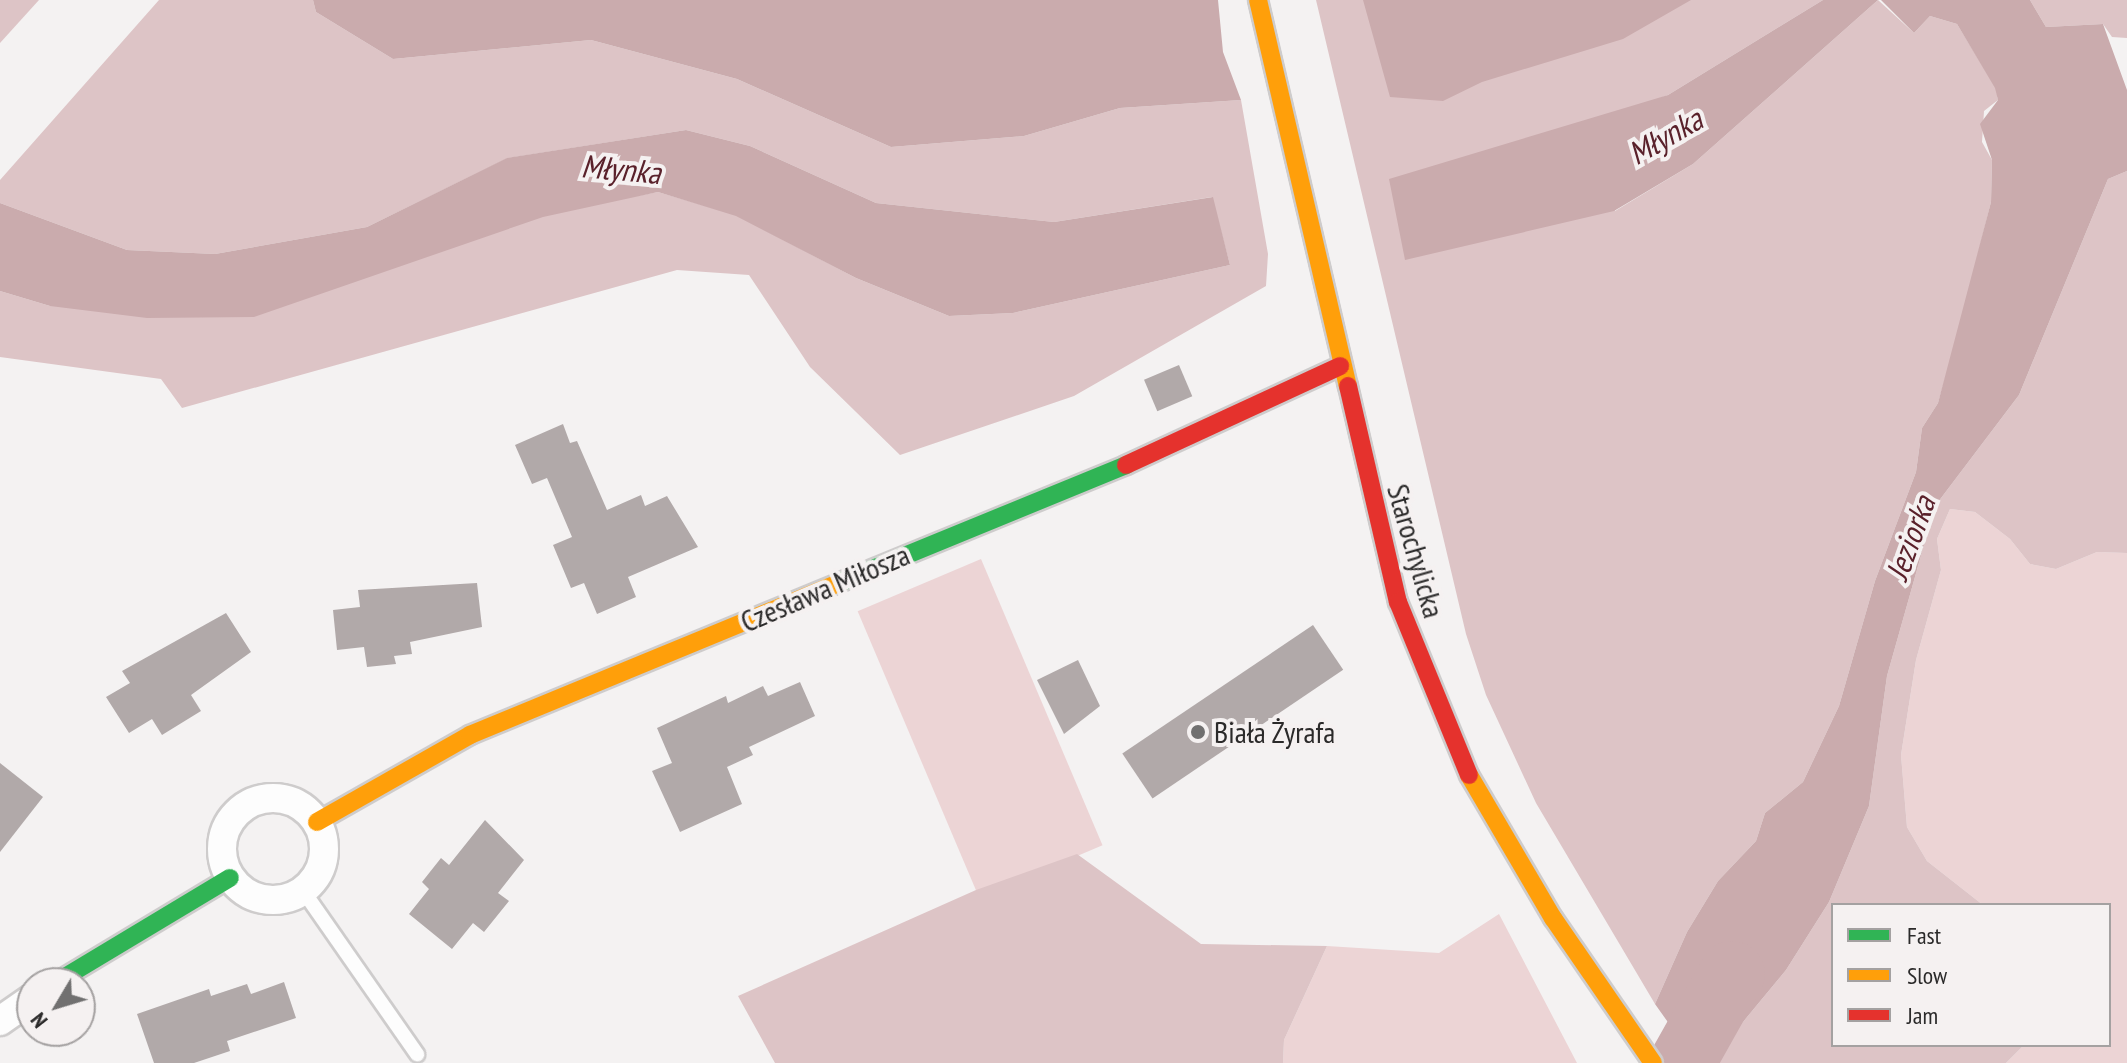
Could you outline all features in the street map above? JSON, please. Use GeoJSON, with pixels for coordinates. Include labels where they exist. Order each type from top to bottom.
{"type":"FeatureCollection","features":[{"type":"Feature","properties":{"kind":"street","name":"Starochylicka"},"geometry":{"type":"LineString","coordinates":[[1258,0],[1340,366],[1398,602],[1463,766],[1607,997],[1653,1063]]}},
{"type":"Feature","properties":{"kind":"street","name":"Czesława Miłosza"},"geometry":{"type":"LineString","coordinates":[[317,822],[470,735],[1154,453],[1340,366]]}},
{"type":"Feature","properties":{"kind":"street"},"geometry":{"type":"LineString","coordinates":[[276,798],[292,801],[317,822],[325,856],[304,892],[276,901],[258,899],[230,878],[225,831],[246,806],[276,798]]}},
{"type":"Feature","properties":{"kind":"street"},"geometry":{"type":"LineString","coordinates":[[82,967],[230,878]]}},
{"type":"Feature","properties":{"kind":"lane"},"geometry":{"type":"LineString","coordinates":[[304,892],[417,1054]]}},
{"type":"Feature","properties":{"kind":"shaded area"},"geometry":{"type":"Polygon","coordinates":[[[0,0],[39,0],[0,43],[0,0]]]}},
{"type":"Feature","properties":{"kind":"shaded area"},"geometry":{"type":"Polygon","coordinates":[[[159,0],[313,0],[316,12],[393,59],[591,40],[737,79],[891,147],[1024,136],[1120,108],[1241,100],[1268,254],[1266,286],[1074,396],[900,455],[810,367],[749,275],[677,270],[182,408],[161,379],[0,357],[0,291],[50,306],[658,192],[736,215],[856,278],[949,316],[1013,313],[1230,265],[1212,197],[1054,222],[876,203],[750,146],[686,130],[508,158],[367,227],[215,254],[127,250],[0,203],[0,180],[159,0]]]}},
{"type":"Feature","properties":{"kind":"shaded area"},"geometry":{"type":"Polygon","coordinates":[[[1316,0],[1823,0],[1668,95],[1612,117],[1615,211],[1693,164],[1878,0],[1914,33],[1930,16],[1957,24],[1996,88],[1998,100],[1984,111],[1982,142],[1992,160],[1991,202],[1957,337],[1938,403],[1922,428],[1916,472],[1875,581],[1839,706],[1803,782],[1765,813],[1756,841],[1718,881],[1687,932],[1655,1004],[1536,803],[1486,695],[1466,634],[1316,0]]]}},
{"type":"Feature","properties":{"kind":"shaded area"},"geometry":{"type":"Polygon","coordinates":[[[2030,0],[2127,0],[2127,38],[2112,37],[2103,24],[2046,27],[2030,0]]]}},
{"type":"Feature","properties":{"kind":"shaded area"},"geometry":{"type":"Polygon","coordinates":[[[2127,171],[2127,553],[2097,552],[2056,569],[2030,564],[2010,539],[1975,512],[1950,509],[1937,539],[1941,570],[1916,660],[1901,755],[1907,827],[1927,861],[1980,903],[1831,903],[1831,1047],[2022,1047],[2006,1063],[1709,1063],[1786,970],[1829,902],[1869,806],[1887,676],[1935,506],[2019,395],[2108,179],[2127,171]]]}},
{"type":"Feature","properties":{"kind":"shaded area"},"geometry":{"type":"Polygon","coordinates":[[[1950,509],[1975,512],[2010,539],[2030,564],[2056,569],[2097,552],[2127,553],[2127,1063],[2006,1063],[2022,1047],[2111,1047],[2111,903],[1980,903],[1927,861],[1907,827],[1901,755],[1916,660],[1941,570],[1937,539],[1950,509]]]}},
{"type":"Feature","properties":{"kind":"shaded area"},"geometry":{"type":"Polygon","coordinates":[[[981,559],[1103,845],[979,898],[858,611],[981,559]]]}},
{"type":"Feature","properties":{"kind":"shaded area"},"geometry":{"type":"Polygon","coordinates":[[[1077,854],[1201,944],[1327,946],[1284,1040],[1283,1063],[775,1063],[738,996],[976,890],[1077,854]]]}},
{"type":"Feature","properties":{"kind":"shaded area"},"geometry":{"type":"Polygon","coordinates":[[[1499,914],[1577,1063],[1283,1063],[1284,1040],[1327,946],[1439,953],[1499,914]]]}},
{"type":"Feature","properties":{"kind":"water"},"geometry":{"type":"Polygon","coordinates":[[[313,0],[1218,0],[1223,52],[1241,100],[1120,108],[1024,136],[891,147],[737,79],[591,40],[393,59],[316,12],[313,0]]]}},
{"type":"Feature","properties":{"kind":"water"},"geometry":{"type":"Polygon","coordinates":[[[1363,0],[1691,0],[1623,39],[1482,82],[1443,101],[1390,97],[1363,0]]]}},
{"type":"Feature","properties":{"kind":"water","name":"Młynka"},"geometry":{"type":"Polygon","coordinates":[[[1823,0],[1878,0],[1693,164],[1614,211],[1405,260],[1389,179],[1668,95],[1823,0]]]}},
{"type":"Feature","properties":{"kind":"water"},"geometry":{"type":"Polygon","coordinates":[[[1881,0],[2030,0],[2046,27],[2103,24],[2127,90],[2127,171],[2108,179],[2019,395],[1935,506],[1887,676],[1869,806],[1829,902],[1786,970],[1709,1063],[1697,1063],[1655,1004],[1687,932],[1718,881],[1756,841],[1765,813],[1803,782],[1839,706],[1875,581],[1916,472],[1922,428],[1938,403],[1991,202],[1992,160],[1980,124],[1998,100],[1995,88],[1957,24],[1930,16],[1914,33],[1881,0]]]}},
{"type":"Feature","properties":{"kind":"water","name":"Młynka"},"geometry":{"type":"Polygon","coordinates":[[[686,130],[750,146],[876,203],[1054,222],[1213,197],[1230,265],[1013,313],[949,316],[856,278],[736,216],[658,192],[543,217],[254,317],[147,318],[50,306],[0,291],[0,203],[127,250],[215,254],[367,227],[507,158],[686,130]]]}},
{"type":"Feature","properties":{"kind":"building"},"geometry":{"type":"Polygon","coordinates":[[[1179,365],[1192,396],[1157,411],[1144,380],[1179,365]]]}},
{"type":"Feature","properties":{"kind":"building"},"geometry":{"type":"Polygon","coordinates":[[[563,424],[570,443],[577,441],[607,510],[641,495],[645,506],[667,496],[698,547],[628,577],[636,597],[597,614],[584,583],[571,588],[553,545],[572,537],[547,478],[532,484],[515,445],[563,424]]]}},
{"type":"Feature","properties":{"kind":"building"},"geometry":{"type":"Polygon","coordinates":[[[477,583],[482,627],[410,642],[412,654],[394,656],[396,664],[367,667],[364,647],[337,650],[333,610],[360,607],[358,590],[477,583]]]}},
{"type":"Feature","properties":{"kind":"building"},"geometry":{"type":"Polygon","coordinates":[[[226,613],[251,652],[191,695],[201,711],[162,735],[152,719],[129,733],[106,697],[130,683],[122,671],[226,613]]]}},
{"type":"Feature","properties":{"kind":"building"},"geometry":{"type":"Polygon","coordinates":[[[1313,625],[1343,670],[1153,798],[1122,754],[1313,625]]]}},
{"type":"Feature","properties":{"kind":"building"},"geometry":{"type":"Polygon","coordinates":[[[1078,660],[1100,706],[1064,734],[1037,680],[1078,660]]]}},
{"type":"Feature","properties":{"kind":"building"},"geometry":{"type":"Polygon","coordinates":[[[800,682],[815,716],[749,747],[753,755],[727,767],[742,804],[680,832],[652,771],[672,763],[657,728],[726,696],[728,703],[763,686],[768,696],[800,682]]]}},
{"type":"Feature","properties":{"kind":"building"},"geometry":{"type":"Polygon","coordinates":[[[0,763],[43,797],[0,852],[0,763]]]}},
{"type":"Feature","properties":{"kind":"building"},"geometry":{"type":"Polygon","coordinates":[[[485,820],[524,860],[498,893],[509,901],[484,932],[473,923],[452,949],[409,914],[429,889],[422,882],[441,858],[449,865],[485,820]]]}},
{"type":"Feature","properties":{"kind":"building"},"geometry":{"type":"Polygon","coordinates":[[[284,982],[296,1018],[227,1041],[230,1051],[194,1063],[154,1063],[137,1014],[209,989],[211,996],[247,984],[251,994],[284,982]]]}},
{"type":"Feature","properties":{"kind":"waterway","name":"Jeziorka"},"geometry":{"type":"LineString","coordinates":[[1682,1063],[1732,974]]}},
{"type":"Feature","properties":{"kind":"traffic: fast"},"geometry":{"type":"LineString","coordinates":[[841,582],[1126,465]]}},
{"type":"Feature","properties":{"kind":"traffic: fast"},"geometry":{"type":"LineString","coordinates":[[82,967],[230,878]]}},
{"type":"Feature","properties":{"kind":"traffic: slow"},"geometry":{"type":"LineString","coordinates":[[1258,0],[1348,386]]}},
{"type":"Feature","properties":{"kind":"traffic: slow"},"geometry":{"type":"LineString","coordinates":[[317,822],[470,735],[841,582]]}},
{"type":"Feature","properties":{"kind":"traffic: slow"},"geometry":{"type":"LineString","coordinates":[[1469,775],[1553,918],[1653,1063]]}},
{"type":"Feature","properties":{"kind":"traffic: jam"},"geometry":{"type":"LineString","coordinates":[[1126,465],[1340,366]]}},
{"type":"Feature","properties":{"kind":"traffic: jam"},"geometry":{"type":"LineString","coordinates":[[1348,386],[1398,602],[1469,775]]}},
{"type":"Feature","properties":{"kind":"place","name":"Biała Żyrafa"},"geometry":{"type":"Point","coordinates":[1198,732]}}]}
